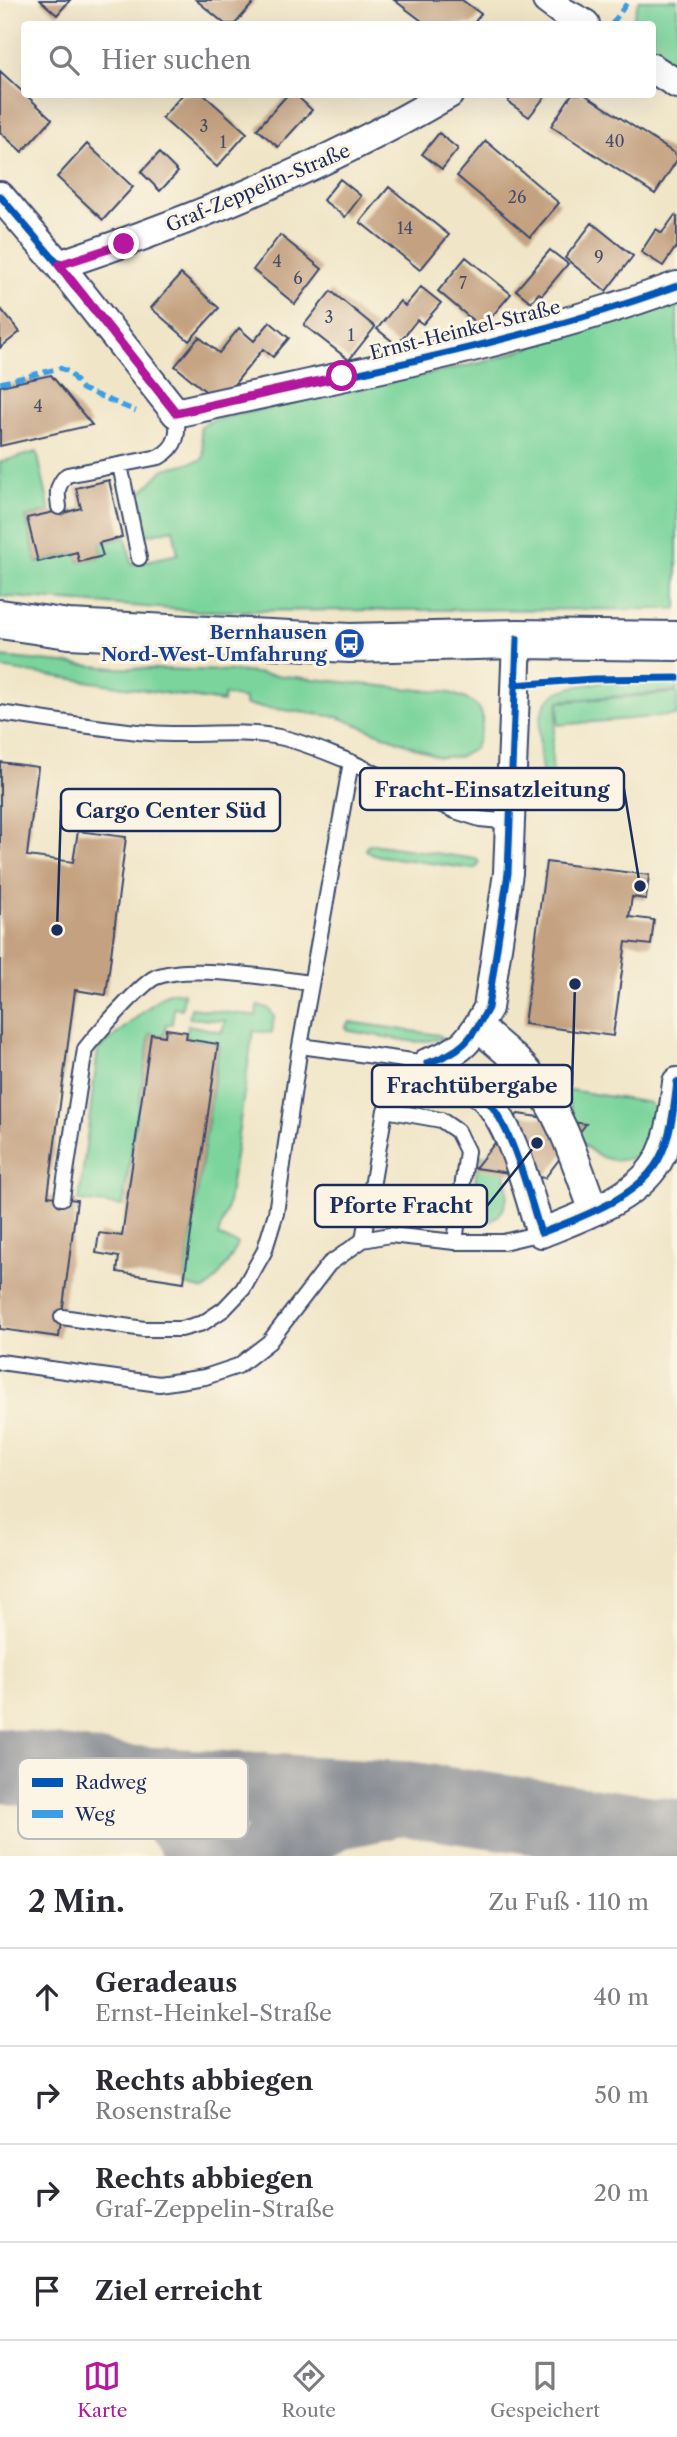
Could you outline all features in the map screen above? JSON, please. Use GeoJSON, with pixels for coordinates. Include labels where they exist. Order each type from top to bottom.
{"type":"FeatureCollection","features":[{"type":"Feature","properties":{"kind":"main road"},"geometry":{"type":"LineString","coordinates":[[0,619],[69,629],[350,643],[517,639],[677,641]]}},
{"type":"Feature","properties":{"kind":"street"},"geometry":{"type":"LineString","coordinates":[[656,70],[677,84]]}},
{"type":"Feature","properties":{"kind":"street","name":"Graf-Zeppelin-Straße"},"geometry":{"type":"LineString","coordinates":[[59,265],[194,217],[299,172],[373,137],[442,98]]}},
{"type":"Feature","properties":{"kind":"street"},"geometry":{"type":"LineString","coordinates":[[0,196],[59,265],[176,413]]}},
{"type":"Feature","properties":{"kind":"street","name":"Ernst-Heinkel-Straße"},"geometry":{"type":"LineString","coordinates":[[176,413],[514,337],[677,286]]}},
{"type":"Feature","properties":{"kind":"street"},"geometry":{"type":"LineString","coordinates":[[427,1063],[451,1056],[466,1043],[488,1008],[508,873],[517,639]]}},
{"type":"Feature","properties":{"kind":"street"},"geometry":{"type":"LineString","coordinates":[[478,1027],[526,1071],[547,1099],[594,1211]]}},
{"type":"Feature","properties":{"kind":"street"},"geometry":{"type":"LineString","coordinates":[[427,1063],[484,1097],[498,1116],[510,1139],[541,1233],[594,1211],[624,1195],[641,1181],[660,1158],[670,1133],[677,1082]]}},
{"type":"Feature","properties":{"kind":"lane"},"geometry":{"type":"LineString","coordinates":[[59,507],[56,492],[67,475],[159,457],[169,452],[178,430],[176,413]]}},
{"type":"Feature","properties":{"kind":"lane"},"geometry":{"type":"LineString","coordinates":[[120,465],[139,558]]}},
{"type":"Feature","properties":{"kind":"lane"},"geometry":{"type":"LineString","coordinates":[[0,713],[146,733],[182,736],[252,734],[280,737],[307,744],[351,762],[455,811],[480,819],[511,822]]}},
{"type":"Feature","properties":{"kind":"lane"},"geometry":{"type":"LineString","coordinates":[[62,1317],[144,1329],[181,1329],[203,1322],[225,1309],[243,1289],[264,1252],[276,1213],[300,1046],[351,762]]}},
{"type":"Feature","properties":{"kind":"lane"},"geometry":{"type":"LineString","coordinates":[[62,1198],[85,1049],[97,1032],[153,978],[181,971],[311,983]]}},
{"type":"Feature","properties":{"kind":"lane"},"geometry":{"type":"LineString","coordinates":[[300,1046],[427,1063]]}},
{"type":"Feature","properties":{"kind":"lane"},"geometry":{"type":"LineString","coordinates":[[363,1240],[384,1110],[441,1120],[457,1131],[467,1151],[455,1242]]}},
{"type":"Feature","properties":{"kind":"lane"},"geometry":{"type":"LineString","coordinates":[[0,1362],[159,1384],[205,1377],[238,1366],[269,1342],[329,1264],[363,1240],[390,1235],[455,1242],[503,1242],[541,1233]]}},
{"type":"Feature","properties":{"kind":"green space"},"geometry":{"type":"Polygon","coordinates":[[[639,0],[677,0],[677,68],[656,53],[656,21],[632,21],[639,0]]]}},
{"type":"Feature","properties":{"kind":"green space"},"geometry":{"type":"Polygon","coordinates":[[[677,299],[677,609],[198,611],[0,596],[0,462],[37,452],[50,511],[26,518],[37,563],[76,553],[79,562],[103,556],[100,543],[126,537],[132,564],[178,554],[173,529],[143,536],[138,504],[142,492],[164,469],[202,460],[204,455],[200,429],[203,425],[213,420],[485,362],[677,299]]]}},
{"type":"Feature","properties":{"kind":"green space"},"geometry":{"type":"Polygon","coordinates":[[[0,657],[116,668],[234,671],[450,693],[477,706],[481,712],[482,726],[475,748],[459,757],[439,757],[338,717],[245,705],[245,699],[224,695],[223,702],[0,668],[0,657]]]}},
{"type":"Feature","properties":{"kind":"green space"},"geometry":{"type":"Polygon","coordinates":[[[604,682],[677,682],[677,691],[559,701],[552,745],[552,803],[547,803],[539,735],[543,709],[548,700],[559,692],[604,682]]]}},
{"type":"Feature","properties":{"kind":"green space"},"geometry":{"type":"Polygon","coordinates":[[[677,693],[677,715],[558,725],[559,702],[677,693]]]}},
{"type":"Feature","properties":{"kind":"green space"},"geometry":{"type":"Polygon","coordinates":[[[372,844],[476,859],[479,862],[473,869],[373,855],[366,850],[367,846],[372,844]]]}},
{"type":"Feature","properties":{"kind":"green space"},"geometry":{"type":"Polygon","coordinates":[[[172,992],[184,993],[182,1009],[174,1007],[172,1024],[166,1024],[164,1036],[150,1034],[123,1206],[79,1201],[98,1050],[162,996],[172,992]]]}},
{"type":"Feature","properties":{"kind":"green space"},"geometry":{"type":"Polygon","coordinates":[[[258,1005],[268,1008],[274,1016],[272,1033],[253,1031],[228,1204],[218,1236],[238,1244],[224,1268],[205,1290],[184,1285],[219,1044],[186,1038],[188,1025],[222,1032],[225,1021],[189,1018],[191,1008],[256,1016],[258,1005]]]}},
{"type":"Feature","properties":{"kind":"green space"},"geometry":{"type":"Polygon","coordinates":[[[350,1022],[439,1035],[443,1039],[415,1042],[350,1031],[346,1028],[350,1022]]]}},
{"type":"Feature","properties":{"kind":"green space"},"geometry":{"type":"Polygon","coordinates":[[[563,1089],[650,1103],[655,1111],[643,1148],[624,1160],[602,1157],[589,1149],[566,1117],[573,1113],[563,1089]]]}},
{"type":"Feature","properties":{"kind":"green space"},"geometry":{"type":"Polygon","coordinates":[[[479,1155],[500,1157],[507,1186],[505,1205],[501,1213],[484,1223],[472,1217],[471,1209],[479,1155]]]}},
{"type":"Feature","properties":{"kind":"building"},"geometry":{"type":"Polygon","coordinates":[[[40,0],[70,0],[57,15],[40,0]]]}},
{"type":"Feature","properties":{"kind":"building"},"geometry":{"type":"Polygon","coordinates":[[[196,0],[256,0],[238,21],[221,21],[196,0]]]}},
{"type":"Feature","properties":{"kind":"building"},"geometry":{"type":"Polygon","coordinates":[[[394,0],[462,0],[481,14],[475,21],[422,21],[394,0]]]}},
{"type":"Feature","properties":{"kind":"building"},"geometry":{"type":"Polygon","coordinates":[[[0,71],[21,90],[21,98],[29,98],[52,119],[22,152],[0,132],[0,71]]]}},
{"type":"Feature","properties":{"kind":"building"},"geometry":{"type":"Polygon","coordinates":[[[180,98],[208,98],[247,133],[217,167],[162,118],[180,98]]]}},
{"type":"Feature","properties":{"kind":"building"},"geometry":{"type":"Polygon","coordinates":[[[284,98],[299,98],[312,110],[278,147],[257,129],[284,98]]]}},
{"type":"Feature","properties":{"kind":"building"},"geometry":{"type":"Polygon","coordinates":[[[510,98],[544,98],[529,117],[508,102],[510,98]]]}},
{"type":"Feature","properties":{"kind":"building"},"geometry":{"type":"Polygon","coordinates":[[[569,98],[590,98],[677,155],[677,160],[655,194],[551,126],[569,98]]]}},
{"type":"Feature","properties":{"kind":"building"},"geometry":{"type":"Polygon","coordinates":[[[439,133],[458,149],[442,169],[422,154],[439,133]]]}},
{"type":"Feature","properties":{"kind":"building"},"geometry":{"type":"Polygon","coordinates":[[[486,141],[559,203],[530,237],[457,176],[486,141]]]}},
{"type":"Feature","properties":{"kind":"building"},"geometry":{"type":"Polygon","coordinates":[[[87,144],[133,187],[103,220],[57,177],[87,144]]]}},
{"type":"Feature","properties":{"kind":"building"},"geometry":{"type":"Polygon","coordinates":[[[159,153],[178,172],[160,191],[141,172],[159,153]]]}},
{"type":"Feature","properties":{"kind":"building"},"geometry":{"type":"Polygon","coordinates":[[[340,179],[361,196],[345,217],[323,200],[340,179]]]}},
{"type":"Feature","properties":{"kind":"building"},"geometry":{"type":"Polygon","coordinates":[[[389,187],[449,235],[420,270],[360,222],[389,187]]]}},
{"type":"Feature","properties":{"kind":"building"},"geometry":{"type":"Polygon","coordinates":[[[675,215],[677,248],[663,266],[641,252],[656,229],[662,233],[675,215]]]}},
{"type":"Feature","properties":{"kind":"building"},"geometry":{"type":"Polygon","coordinates":[[[592,223],[633,256],[606,291],[565,258],[592,223]]]}},
{"type":"Feature","properties":{"kind":"building"},"geometry":{"type":"Polygon","coordinates":[[[280,235],[322,269],[295,304],[253,270],[280,235]]]}},
{"type":"Feature","properties":{"kind":"building"},"geometry":{"type":"Polygon","coordinates":[[[550,250],[568,264],[542,295],[539,293],[531,302],[516,290],[550,250]]]}},
{"type":"Feature","properties":{"kind":"building"},"geometry":{"type":"Polygon","coordinates":[[[466,257],[511,294],[482,328],[438,291],[466,257]]]}},
{"type":"Feature","properties":{"kind":"building"},"geometry":{"type":"Polygon","coordinates":[[[181,274],[219,308],[189,341],[151,308],[181,274]]]}},
{"type":"Feature","properties":{"kind":"building"},"geometry":{"type":"Polygon","coordinates":[[[421,287],[441,303],[423,324],[417,320],[397,345],[377,329],[400,301],[405,306],[421,287]]]}},
{"type":"Feature","properties":{"kind":"building"},"geometry":{"type":"Polygon","coordinates":[[[331,291],[375,327],[349,360],[304,325],[331,291]]]}},
{"type":"Feature","properties":{"kind":"building"},"geometry":{"type":"Polygon","coordinates":[[[0,308],[20,332],[0,348],[0,308]]]}},
{"type":"Feature","properties":{"kind":"building"},"geometry":{"type":"Polygon","coordinates":[[[270,322],[289,338],[273,357],[263,349],[228,392],[210,395],[175,366],[199,337],[219,353],[239,328],[254,341],[270,322]]]}},
{"type":"Feature","properties":{"kind":"building"},"geometry":{"type":"Polygon","coordinates":[[[51,375],[92,425],[0,446],[0,386],[51,375]]]}},
{"type":"Feature","properties":{"kind":"building"},"geometry":{"type":"Polygon","coordinates":[[[109,480],[122,537],[99,543],[103,556],[79,562],[77,552],[38,562],[27,518],[81,508],[76,488],[109,480]]]}},
{"type":"Feature","properties":{"kind":"building"},"geometry":{"type":"Polygon","coordinates":[[[0,762],[38,767],[27,856],[73,862],[78,831],[126,837],[106,995],[75,990],[48,1196],[77,1200],[59,1337],[0,1329],[0,762]]]}},
{"type":"Feature","properties":{"kind":"building"},"geometry":{"type":"Polygon","coordinates":[[[546,862],[649,875],[646,899],[632,897],[629,917],[654,920],[651,945],[626,942],[613,1036],[524,1024],[546,862]]]}},
{"type":"Feature","properties":{"kind":"building"},"geometry":{"type":"Polygon","coordinates":[[[166,1029],[187,1032],[186,1039],[218,1044],[184,1282],[117,1272],[119,1257],[96,1253],[99,1233],[122,1236],[151,1034],[165,1036],[166,1029]]]}},
{"type":"Feature","properties":{"kind":"building"},"geometry":{"type":"Polygon","coordinates":[[[518,1114],[586,1124],[545,1178],[475,1168],[518,1114]]]}},
{"type":"Feature","properties":{"kind":"taxiway"},"geometry":{"type":"LineString","coordinates":[[0,1765],[18,1768]]}},
{"type":"Feature","properties":{"kind":"taxiway"},"geometry":{"type":"LineString","coordinates":[[248,1790],[409,1799],[677,1837]]}},
{"type":"Feature","properties":{"kind":"taxiway"},"geometry":{"type":"LineString","coordinates":[[272,1856],[331,1813],[379,1803]]}},
{"type":"Feature","properties":{"kind":"taxiway"},"geometry":{"type":"LineString","coordinates":[[197,1839],[206,1856]]}},
{"type":"Feature","properties":{"kind":"marked path"},"geometry":{"type":"LineString","coordinates":[[614,21],[629,0]]}},
{"type":"Feature","properties":{"kind":"marked path"},"geometry":{"type":"LineString","coordinates":[[0,383],[60,368],[69,372],[82,389],[136,411]]}},
{"type":"Feature","properties":{"kind":"cycle path"},"geometry":{"type":"LineString","coordinates":[[0,196],[59,265],[176,413],[492,342],[616,307],[677,286]]}},
{"type":"Feature","properties":{"kind":"cycle path"},"geometry":{"type":"LineString","coordinates":[[427,1063],[449,1054],[464,1043],[488,1008],[508,873],[517,639]]}},
{"type":"Feature","properties":{"kind":"cycle path"},"geometry":{"type":"LineString","coordinates":[[514,685],[592,679],[677,678]]}},
{"type":"Feature","properties":{"kind":"cycle path"},"geometry":{"type":"LineString","coordinates":[[427,1063],[471,1087],[484,1097],[494,1110],[511,1142],[541,1233],[609,1204],[640,1183],[652,1170],[668,1137],[677,1082]]}},
{"type":"Feature","properties":{"kind":"place","name":"Bernhausen Nord-West-Umfahrung"},"geometry":{"type":"Point","coordinates":[350,643]}},
{"type":"Feature","properties":{"kind":"place","name":"Fracht-Einsatzleitung"},"geometry":{"type":"Point","coordinates":[640,886]}},
{"type":"Feature","properties":{"kind":"place","name":"Cargo Center Süd"},"geometry":{"type":"Point","coordinates":[57,930]}},
{"type":"Feature","properties":{"kind":"place","name":"Frachtübergabe"},"geometry":{"type":"Point","coordinates":[575,984]}},
{"type":"Feature","properties":{"kind":"place","name":"Pforte Fracht"},"geometry":{"type":"Point","coordinates":[537,1143]}},
{"type":"Feature","properties":{"kind":"route"},"geometry":{"type":"LineString","coordinates":[[124,244],[59,265],[176,413],[342,376]]}}]}
